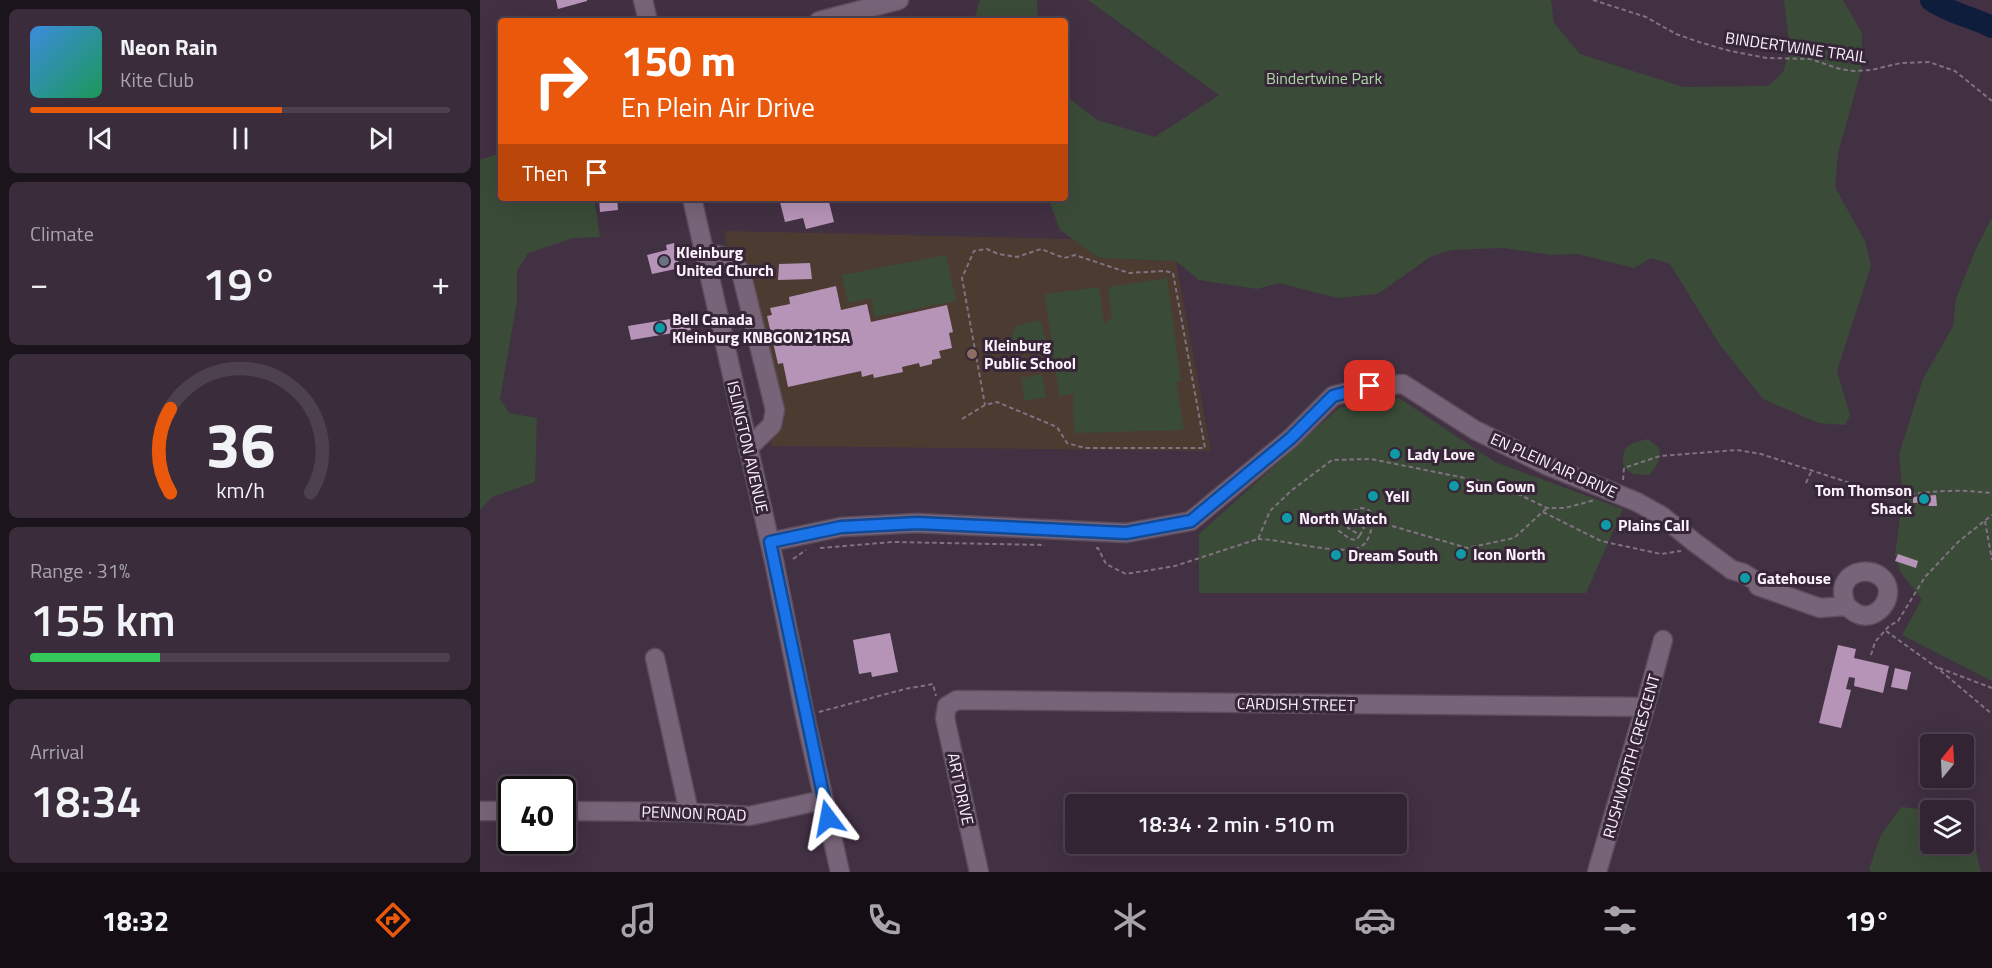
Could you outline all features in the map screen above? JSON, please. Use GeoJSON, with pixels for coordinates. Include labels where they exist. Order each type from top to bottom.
{"type":"FeatureCollection","features":[{"type":"Feature","properties":{"kind":"street"},"geometry":{"type":"LineString","coordinates":[[643,0],[647,18]]}},
{"type":"Feature","properties":{"kind":"street"},"geometry":{"type":"LineString","coordinates":[[829,18],[873,4],[899,0]]}},
{"type":"Feature","properties":{"kind":"street","name":"ISLINGTON AVENUE"},"geometry":{"type":"LineString","coordinates":[[693,201],[770,542],[805,716],[840,872]]}},
{"type":"Feature","properties":{"kind":"street"},"geometry":{"type":"LineString","coordinates":[[704,252],[729,258],[741,272],[776,410],[772,425],[748,448]]}},
{"type":"Feature","properties":{"kind":"street","name":"EN PLEIN AIR DRIVE"},"geometry":{"type":"LineString","coordinates":[[770,542],[841,527],[917,523],[1126,533],[1191,521],[1291,438],[1333,396],[1370,386],[1402,384],[1475,430],[1548,466],[1618,493],[1662,516],[1732,570],[1743,573],[1769,589],[1820,608],[1846,606]]}},
{"type":"Feature","properties":{"kind":"street","name":"RUSHWORTH CRESCENT"},"geometry":{"type":"LineString","coordinates":[[1597,872],[1646,707],[1663,640]]}},
{"type":"Feature","properties":{"kind":"street"},"geometry":{"type":"LineString","coordinates":[[655,658],[689,812]]}},
{"type":"Feature","properties":{"kind":"street","name":"CARDISH STREET"},"geometry":{"type":"LineString","coordinates":[[947,705],[957,700],[1646,707]]}},
{"type":"Feature","properties":{"kind":"street","name":"ART DRIVE"},"geometry":{"type":"LineString","coordinates":[[947,705],[945,718],[979,872]]}},
{"type":"Feature","properties":{"kind":"street","name":"PENNON ROAD"},"geometry":{"type":"LineString","coordinates":[[576,811],[689,812],[749,816],[824,800]]}},
{"type":"Feature","properties":{"kind":"street"},"geometry":{"type":"LineString","coordinates":[[480,811],[498,811]]}},
{"type":"Feature","properties":{"kind":"path","name":"BINDERTWINE TRAIL"},"geometry":{"type":"LineString","coordinates":[[1593,0],[1646,17],[1676,34],[1699,42],[1767,58],[1810,59],[1840,69],[1854,70],[1871,70],[1901,63],[1929,62],[1955,71],[1992,102]]}},
{"type":"Feature","properties":{"kind":"path"},"geometry":{"type":"LineString","coordinates":[[962,419],[985,405],[997,402],[1057,427],[1067,443],[1085,448],[1206,448],[1173,273],[1165,271],[1129,273],[1075,255],[1064,258],[1041,249],[1017,257],[998,254],[987,249],[974,251],[962,278],[985,405]]}},
{"type":"Feature","properties":{"kind":"path"},"geometry":{"type":"LineString","coordinates":[[1258,539],[1270,511],[1292,490],[1332,460],[1371,459],[1485,482],[1516,493],[1547,508],[1565,508],[1618,493],[1622,487],[1624,468],[1660,456],[1737,450],[1761,454],[1887,495],[1908,496],[1920,492],[1951,490],[1992,493]]}},
{"type":"Feature","properties":{"kind":"path"},"geometry":{"type":"LineString","coordinates":[[1806,483],[1811,472]]}},
{"type":"Feature","properties":{"kind":"path"},"geometry":{"type":"LineString","coordinates":[[1351,522],[1364,528],[1356,540],[1350,539],[1339,531],[1340,523],[1348,513],[1361,508],[1367,509],[1389,525],[1467,548],[1514,538],[1547,508]]}},
{"type":"Feature","properties":{"kind":"path"},"geometry":{"type":"LineString","coordinates":[[1543,512],[1601,541],[1661,554],[1700,547]]}},
{"type":"Feature","properties":{"kind":"path"},"geometry":{"type":"LineString","coordinates":[[1871,655],[1875,642],[1885,630],[1898,621],[1925,577],[1958,542],[1992,514]]}},
{"type":"Feature","properties":{"kind":"path"},"geometry":{"type":"LineString","coordinates":[[1086,547],[1098,548],[1106,564],[1126,573],[1175,566],[1258,539],[1331,549],[1360,547],[1366,542],[1371,527],[1365,519],[1359,518],[1351,522],[1348,528],[1360,535]]}},
{"type":"Feature","properties":{"kind":"path"},"geometry":{"type":"LineString","coordinates":[[1984,520],[1992,560]]}},
{"type":"Feature","properties":{"kind":"path"},"geometry":{"type":"LineString","coordinates":[[817,548],[893,542],[1051,546]]}},
{"type":"Feature","properties":{"kind":"path"},"geometry":{"type":"LineString","coordinates":[[793,559],[807,549]]}},
{"type":"Feature","properties":{"kind":"path"},"geometry":{"type":"LineString","coordinates":[[1885,630],[1936,667],[1992,714]]}},
{"type":"Feature","properties":{"kind":"path"},"geometry":{"type":"LineString","coordinates":[[1936,667],[1992,688]]}},
{"type":"Feature","properties":{"kind":"path"},"geometry":{"type":"LineString","coordinates":[[805,716],[905,689],[933,684],[936,696],[947,705]]}},
{"type":"Feature","properties":{"kind":"shaded area","name":"Kleinburg Public School"},"geometry":{"type":"Polygon","coordinates":[[[724,231],[1074,239],[1099,258],[1176,261],[1211,451],[772,446],[724,231]]]}},
{"type":"Feature","properties":{"kind":"green space"},"geometry":{"type":"Polygon","coordinates":[[[980,0],[1037,0],[1038,18],[975,18],[980,0]]]}},
{"type":"Feature","properties":{"kind":"green space","name":"Bindertwine Park"},"geometry":{"type":"Polygon","coordinates":[[[1088,0],[1551,0],[1554,23],[1580,54],[1683,87],[1768,86],[1783,72],[1790,50],[1784,0],[1843,0],[1862,33],[1861,71],[1838,153],[1835,187],[1865,241],[1871,266],[1837,371],[1850,415],[1845,425],[1818,423],[1763,399],[1720,345],[1670,264],[1651,258],[1634,268],[1577,254],[1551,255],[1503,248],[1451,250],[1430,257],[1378,294],[1337,298],[1279,283],[1257,289],[1199,280],[1176,261],[1099,258],[1060,230],[1049,201],[1068,201],[1068,97],[1097,120],[1155,137],[1219,95],[1088,0]]]}},
{"type":"Feature","properties":{"kind":"green space"},"geometry":{"type":"Polygon","coordinates":[[[498,154],[498,201],[594,201],[600,237],[573,238],[528,253],[517,271],[517,301],[500,399],[509,413],[537,418],[535,482],[492,497],[480,510],[480,160],[498,154]]]}},
{"type":"Feature","properties":{"kind":"green space"},"geometry":{"type":"Polygon","coordinates":[[[1992,217],[1992,681],[1902,635],[1922,599],[1901,573],[1895,555],[1903,495],[1899,454],[1923,379],[1953,326],[1956,298],[1992,217]]]}},
{"type":"Feature","properties":{"kind":"green space"},"geometry":{"type":"Polygon","coordinates":[[[946,255],[956,301],[875,317],[871,298],[848,303],[842,275],[946,255]]]}},
{"type":"Feature","properties":{"kind":"green space"},"geometry":{"type":"Polygon","coordinates":[[[1167,278],[1181,381],[1176,382],[1184,430],[1074,433],[1073,394],[1059,396],[1045,294],[1099,287],[1104,324],[1112,317],[1108,287],[1167,278]]]}},
{"type":"Feature","properties":{"kind":"green space"},"geometry":{"type":"Polygon","coordinates":[[[1037,320],[1041,322],[1048,351],[1024,354],[1014,348],[1012,338],[1016,326],[1037,320]]]}},
{"type":"Feature","properties":{"kind":"green space"},"geometry":{"type":"Polygon","coordinates":[[[1042,374],[1046,397],[1025,401],[1021,378],[1042,374]]]}},
{"type":"Feature","properties":{"kind":"green space"},"geometry":{"type":"Polygon","coordinates":[[[1399,398],[1495,462],[1623,509],[1586,593],[1199,593],[1199,534],[1339,408],[1399,398]]]}},
{"type":"Feature","properties":{"kind":"green space"},"geometry":{"type":"Polygon","coordinates":[[[1648,439],[1659,448],[1658,463],[1649,475],[1633,474],[1624,468],[1623,455],[1631,444],[1648,439]]]}},
{"type":"Feature","properties":{"kind":"green space"},"geometry":{"type":"Polygon","coordinates":[[[1901,807],[1920,809],[1920,854],[1974,854],[1974,842],[1981,872],[1871,872],[1869,869],[1881,835],[1901,807]]]}},
{"type":"Feature","properties":{"kind":"building"},"geometry":{"type":"Polygon","coordinates":[[[556,0],[587,0],[587,1],[558,9],[556,0]]]}},
{"type":"Feature","properties":{"kind":"building"},"geometry":{"type":"Polygon","coordinates":[[[599,201],[617,201],[618,210],[600,212],[599,201]]]}},
{"type":"Feature","properties":{"kind":"building"},"geometry":{"type":"Polygon","coordinates":[[[780,201],[829,201],[834,222],[806,229],[803,218],[785,222],[780,201]]]}},
{"type":"Feature","properties":{"kind":"building","name":"Kleinburg United Church"},"geometry":{"type":"Polygon","coordinates":[[[674,243],[680,268],[652,274],[647,255],[667,250],[666,245],[674,243]]]}},
{"type":"Feature","properties":{"kind":"building"},"geometry":{"type":"Polygon","coordinates":[[[810,263],[812,279],[778,280],[779,264],[810,263]]]}},
{"type":"Feature","properties":{"kind":"building"},"geometry":{"type":"Polygon","coordinates":[[[836,286],[841,310],[867,304],[871,322],[947,305],[953,332],[949,333],[952,348],[939,351],[941,358],[932,360],[932,364],[920,367],[919,363],[902,367],[903,372],[874,378],[873,374],[862,377],[861,371],[788,387],[783,363],[778,364],[767,316],[772,315],[770,308],[790,304],[789,297],[836,286]]]}},
{"type":"Feature","properties":{"kind":"building","name":"Bell Canada Kleinburg KNBGON21RSA"},"geometry":{"type":"Polygon","coordinates":[[[688,316],[691,330],[631,340],[628,326],[688,316]]]}},
{"type":"Feature","properties":{"kind":"building","name":"Tom Thomson Shack"},"geometry":{"type":"Polygon","coordinates":[[[1936,495],[1937,506],[1929,506],[1928,502],[1913,503],[1913,497],[1936,495]]]}},
{"type":"Feature","properties":{"kind":"building"},"geometry":{"type":"Polygon","coordinates":[[[1898,554],[1918,561],[1916,568],[1895,561],[1898,554]]]}},
{"type":"Feature","properties":{"kind":"building"},"geometry":{"type":"Polygon","coordinates":[[[890,633],[898,672],[872,677],[871,672],[859,674],[853,640],[890,633]]]}},
{"type":"Feature","properties":{"kind":"building"},"geometry":{"type":"Polygon","coordinates":[[[1838,645],[1856,649],[1854,658],[1889,666],[1883,693],[1854,686],[1855,678],[1849,677],[1846,689],[1851,690],[1841,728],[1819,723],[1838,645]]]}},
{"type":"Feature","properties":{"kind":"building"},"geometry":{"type":"Polygon","coordinates":[[[1895,668],[1911,672],[1907,690],[1891,687],[1895,668]]]}},
{"type":"Feature","properties":{"kind":"waterway"},"geometry":{"type":"LineString","coordinates":[[1931,0],[1992,27]]}},
{"type":"Feature","properties":{"kind":"place","name":"Kleinburg United Church"},"geometry":{"type":"Point","coordinates":[664,261]}},
{"type":"Feature","properties":{"kind":"place","name":"Bell Canada Kleinburg KNBGON21RSA"},"geometry":{"type":"Point","coordinates":[660,328]}},
{"type":"Feature","properties":{"kind":"place","name":"Kleinburg Public School"},"geometry":{"type":"Point","coordinates":[972,354]}},
{"type":"Feature","properties":{"kind":"place","name":"Lady Love"},"geometry":{"type":"Point","coordinates":[1395,454]}},
{"type":"Feature","properties":{"kind":"place","name":"Sun Gown"},"geometry":{"type":"Point","coordinates":[1454,486]}},
{"type":"Feature","properties":{"kind":"place","name":"Yell"},"geometry":{"type":"Point","coordinates":[1373,496]}},
{"type":"Feature","properties":{"kind":"place","name":"Tom Thomson Shack"},"geometry":{"type":"Point","coordinates":[1924,499]}},
{"type":"Feature","properties":{"kind":"place","name":"North Watch"},"geometry":{"type":"Point","coordinates":[1287,518]}},
{"type":"Feature","properties":{"kind":"place","name":"Plains Call"},"geometry":{"type":"Point","coordinates":[1606,525]}},
{"type":"Feature","properties":{"kind":"place","name":"Icon North"},"geometry":{"type":"Point","coordinates":[1461,554]}},
{"type":"Feature","properties":{"kind":"place","name":"Dream South"},"geometry":{"type":"Point","coordinates":[1336,555]}},
{"type":"Feature","properties":{"kind":"place","name":"Gatehouse"},"geometry":{"type":"Point","coordinates":[1745,578]}},
{"type":"Feature","properties":{"kind":"route"},"geometry":{"type":"LineString","coordinates":[[828,818],[770,542],[841,527],[917,523],[1126,533],[1191,521],[1291,438],[1333,396],[1370,386]]}}]}
